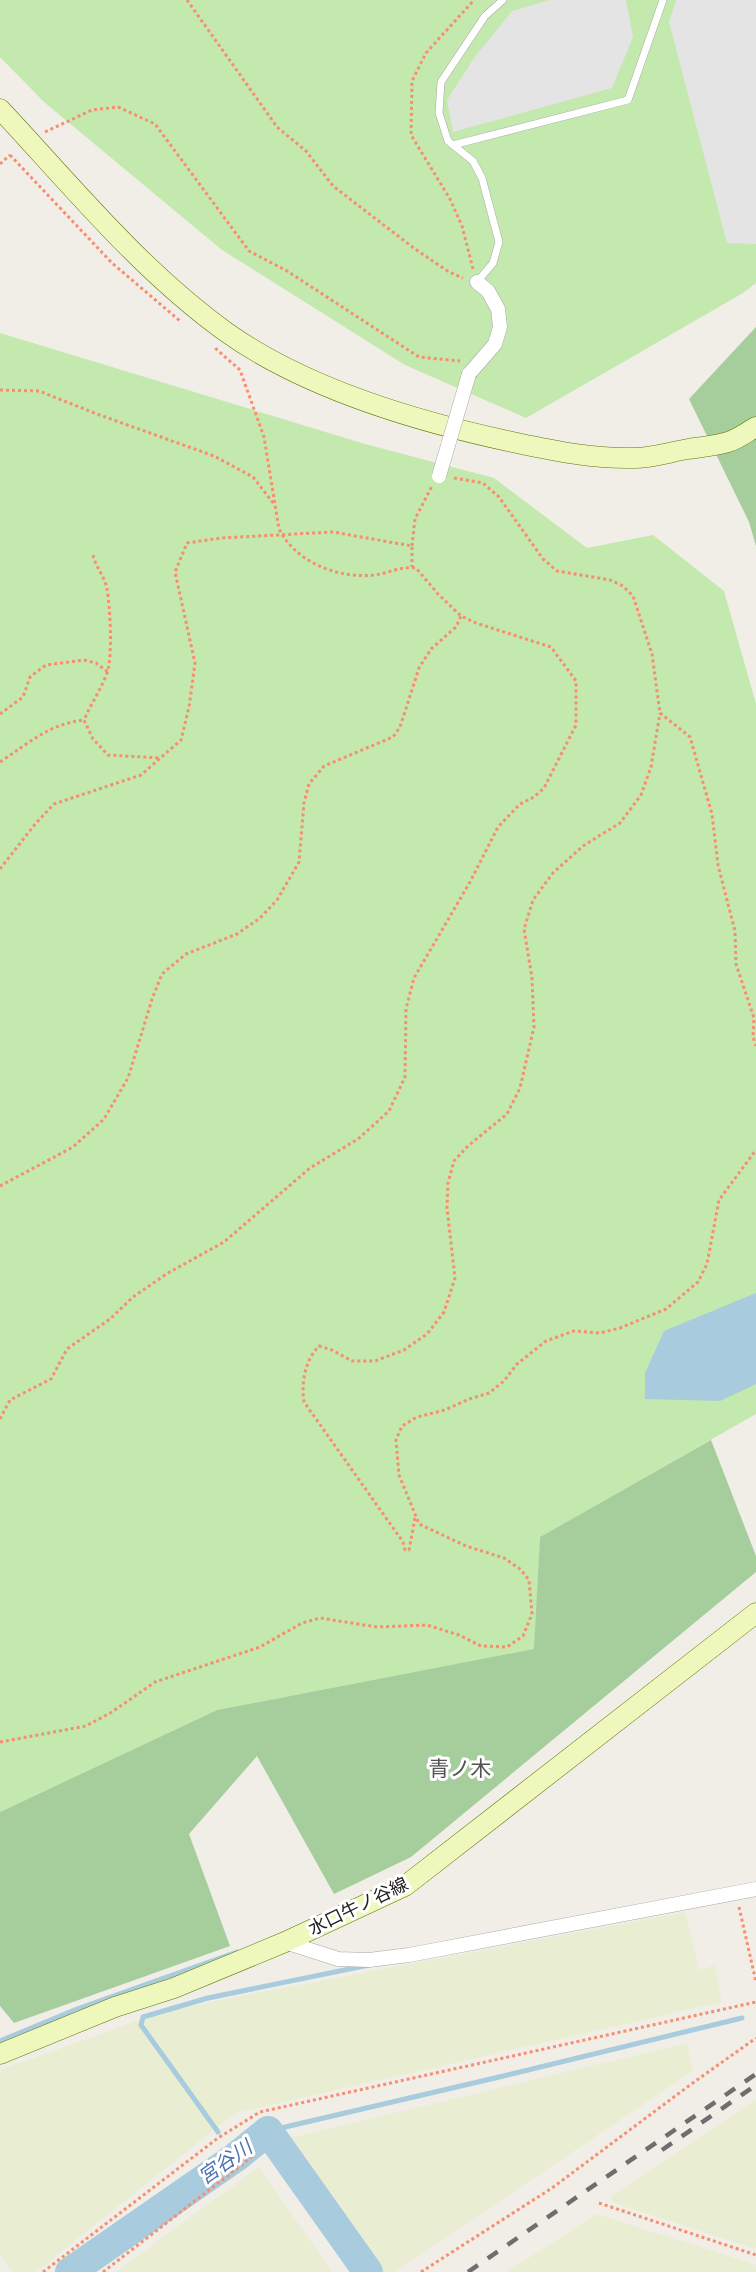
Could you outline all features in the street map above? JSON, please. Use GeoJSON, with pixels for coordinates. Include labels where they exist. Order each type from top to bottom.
{"type":"FeatureCollection","features":[{"type":"Feature","properties":{"kind":"main road"},"geometry":{"type":"LineString","coordinates":[[0,109],[109,227],[186,301],[228,333],[266,356],[292,370],[344,392],[409,416],[495,439],[570,454],[635,458],[728,442],[756,427]]}},
{"type":"Feature","properties":{"kind":"main road","name":"水口牛ノ谷線"},"geometry":{"type":"LineString","coordinates":[[0,2054],[115,2007],[174,1988],[285,1942],[405,1886],[756,1613]]}},
{"type":"Feature","properties":{"kind":"street"},"geometry":{"type":"LineString","coordinates":[[439,476],[469,374],[495,344],[500,327],[498,309],[488,291],[477,282]]}},
{"type":"Feature","properties":{"kind":"street"},"geometry":{"type":"LineString","coordinates":[[285,1942],[338,1959],[369,1960],[409,1955],[756,1889]]}},
{"type":"Feature","properties":{"kind":"lane"},"geometry":{"type":"LineString","coordinates":[[477,282],[493,263],[499,242],[482,178],[473,161],[448,141],[439,114],[441,82],[485,16],[503,0]]}},
{"type":"Feature","properties":{"kind":"lane"},"geometry":{"type":"LineString","coordinates":[[453,145],[628,100],[663,0]]}},
{"type":"Feature","properties":{"kind":"path"},"geometry":{"type":"LineString","coordinates":[[187,0],[278,127],[306,151],[333,186],[449,272],[477,282]]}},
{"type":"Feature","properties":{"kind":"path"},"geometry":{"type":"LineString","coordinates":[[28,140],[92,110],[118,107],[155,124],[249,251],[287,271],[419,357],[454,361],[482,359]]}},
{"type":"Feature","properties":{"kind":"path"},"geometry":{"type":"LineString","coordinates":[[10,155],[111,263],[183,323]]}},
{"type":"Feature","properties":{"kind":"path"},"geometry":{"type":"LineString","coordinates":[[0,1419],[10,1400],[51,1379],[67,1349],[110,1319],[134,1297],[168,1273],[224,1242],[310,1168],[358,1139],[389,1112],[405,1077],[406,1009],[414,978],[470,882],[498,827],[520,804],[534,797],[544,788],[576,725],[576,681],[550,648],[461,616],[416,568],[374,575],[326,570],[303,558],[282,534],[264,437],[240,370],[208,343]]}},
{"type":"Feature","properties":{"kind":"path"},"geometry":{"type":"LineString","coordinates":[[0,390],[39,391],[214,456],[253,477],[275,506]]}},
{"type":"Feature","properties":{"kind":"path"},"geometry":{"type":"LineString","coordinates":[[412,567],[416,519],[439,476],[464,478],[483,483],[499,496],[543,559],[557,571],[610,580],[623,586],[633,596],[652,654],[660,713],[651,767],[640,795],[620,823],[576,853],[553,873],[533,900],[524,929],[532,978],[534,1027],[520,1088],[507,1114],[468,1146],[454,1161],[448,1183],[447,1208],[455,1278],[444,1312],[427,1334],[404,1350],[375,1361],[352,1361],[319,1346],[313,1352],[305,1372],[302,1391],[304,1402],[403,1542],[405,1550],[410,1550],[416,1516]]}},
{"type":"Feature","properties":{"kind":"path"},"geometry":{"type":"LineString","coordinates":[[0,869],[54,804],[141,775],[181,740],[195,663],[175,572],[187,543],[221,538],[333,532],[412,546]]}},
{"type":"Feature","properties":{"kind":"path"},"geometry":{"type":"LineString","coordinates":[[84,720],[108,672],[110,633],[108,592],[103,573],[96,566],[93,555]]}},
{"type":"Feature","properties":{"kind":"path"},"geometry":{"type":"LineString","coordinates":[[0,1186],[73,1147],[104,1119],[128,1078],[162,974],[186,954],[237,934],[260,918],[277,900],[299,862],[304,802],[309,784],[324,766],[393,737],[400,726],[419,668],[430,649],[456,627],[461,616]]}},
{"type":"Feature","properties":{"kind":"path"},"geometry":{"type":"LineString","coordinates":[[0,714],[23,697],[30,677],[46,665],[84,660],[96,663],[108,672]]}},
{"type":"Feature","properties":{"kind":"path"},"geometry":{"type":"LineString","coordinates":[[660,713],[690,737],[712,814],[718,865],[735,931],[736,964],[754,1018],[753,1037],[756,1046]]}},
{"type":"Feature","properties":{"kind":"path"},"geometry":{"type":"LineString","coordinates":[[84,720],[93,739],[108,755],[160,758]]}},
{"type":"Feature","properties":{"kind":"path"},"geometry":{"type":"LineString","coordinates":[[0,762],[42,733],[66,722],[84,720]]}},
{"type":"Feature","properties":{"kind":"path"},"geometry":{"type":"LineString","coordinates":[[0,756],[9,756]]}},
{"type":"Feature","properties":{"kind":"path"},"geometry":{"type":"LineString","coordinates":[[0,1742],[87,1726],[112,1712],[155,1682],[260,1647],[302,1623],[320,1618],[377,1628],[427,1625],[459,1635],[481,1646],[507,1647],[523,1636],[532,1614],[529,1580],[520,1569],[504,1558],[466,1546],[419,1524],[399,1475],[396,1440],[402,1426],[417,1417],[445,1410],[489,1393],[504,1381],[517,1364],[546,1341],[574,1331],[600,1333],[620,1328],[666,1309],[698,1282],[706,1264],[719,1200],[756,1150]]}},
{"type":"Feature","properties":{"kind":"path"},"geometry":{"type":"LineString","coordinates":[[736,1893],[756,1982]]}},
{"type":"Feature","properties":{"kind":"path"},"geometry":{"type":"LineString","coordinates":[[43,2272],[218,2138],[260,2112],[756,2002]]}},
{"type":"Feature","properties":{"kind":"path"},"geometry":{"type":"LineString","coordinates":[[421,2272],[552,2188],[756,2038]]}},
{"type":"Feature","properties":{"kind":"path"},"geometry":{"type":"LineString","coordinates":[[103,2272],[253,2156]]}},
{"type":"Feature","properties":{"kind":"path"},"geometry":{"type":"LineString","coordinates":[[599,2203],[756,2255]]}},
{"type":"Feature","properties":{"kind":"green space"},"geometry":{"type":"Polygon","coordinates":[[[0,0],[756,0],[756,283],[743,293],[526,418],[405,365],[222,250],[44,102],[0,57],[0,0]]]}},
{"type":"Feature","properties":{"kind":"green space"},"geometry":{"type":"Polygon","coordinates":[[[756,327],[756,546],[749,522],[689,399],[756,327]]]}},
{"type":"Feature","properties":{"kind":"green space"},"geometry":{"type":"Polygon","coordinates":[[[0,333],[365,444],[494,478],[587,548],[653,535],[724,591],[756,704],[756,1414],[540,1537],[535,1649],[217,1710],[0,1812],[0,333]]]}},
{"type":"Feature","properties":{"kind":"green space"},"geometry":{"type":"Polygon","coordinates":[[[711,1440],[756,1556],[756,1572],[411,1857],[334,1894],[257,1756],[189,1834],[230,1946],[14,2023],[0,2006],[0,1812],[217,1710],[534,1649],[540,1537],[711,1440]]]}},
{"type":"Feature","properties":{"kind":"green space"},"geometry":{"type":"Polygon","coordinates":[[[685,1912],[699,1970],[715,1965],[722,2002],[235,2113],[36,2272],[15,2272],[9,2269],[0,2255],[0,2072],[8,2067],[154,2015],[220,2000],[685,1912]]]}},
{"type":"Feature","properties":{"kind":"green space"},"geometry":{"type":"Polygon","coordinates":[[[687,2043],[693,2071],[394,2272],[363,2272],[269,2143],[687,2043]]]}},
{"type":"Feature","properties":{"kind":"green space"},"geometry":{"type":"Polygon","coordinates":[[[756,2100],[756,2249],[611,2202],[611,2196],[756,2100]]]}},
{"type":"Feature","properties":{"kind":"green space"},"geometry":{"type":"Polygon","coordinates":[[[259,2167],[332,2272],[116,2272],[167,2234],[259,2167]]]}},
{"type":"Feature","properties":{"kind":"green space"},"geometry":{"type":"Polygon","coordinates":[[[597,2214],[756,2265],[756,2272],[507,2272],[597,2214]]]}},
{"type":"Feature","properties":{"kind":"shaded area"},"geometry":{"type":"Polygon","coordinates":[[[550,0],[626,0],[633,37],[612,88],[453,132],[447,100],[474,58],[512,11],[550,0]]]}},
{"type":"Feature","properties":{"kind":"shaded area"},"geometry":{"type":"Polygon","coordinates":[[[676,0],[756,0],[756,244],[727,243],[669,22],[676,0]]]}},
{"type":"Feature","properties":{"kind":"water"},"geometry":{"type":"Polygon","coordinates":[[[756,1293],[756,1384],[720,1401],[645,1399],[645,1373],[664,1331],[756,1293]]]}},
{"type":"Feature","properties":{"kind":"waterway"},"geometry":{"type":"LineString","coordinates":[[0,2041],[77,2009],[237,1952]]}},
{"type":"Feature","properties":{"kind":"waterway"},"geometry":{"type":"LineString","coordinates":[[218,2132],[141,2025],[143,2017],[208,1998],[369,1965]]}},
{"type":"Feature","properties":{"kind":"waterway"},"geometry":{"type":"LineString","coordinates":[[268,2131],[742,2018]]}},
{"type":"Feature","properties":{"kind":"waterway","name":"宮谷川"},"geometry":{"type":"LineString","coordinates":[[70,2272],[236,2157],[268,2131],[368,2272]]}},
{"type":"Feature","properties":{"kind":"railway"},"geometry":{"type":"LineString","coordinates":[[468,2272],[756,2074]]}},
{"type":"Feature","properties":{"kind":"railway"},"geometry":{"type":"LineString","coordinates":[[662,2150],[756,2085]]}},
{"type":"Feature","properties":{"kind":"district","name":"青ノ木"},"geometry":{"type":"Point","coordinates":[460,1768]}}]}
